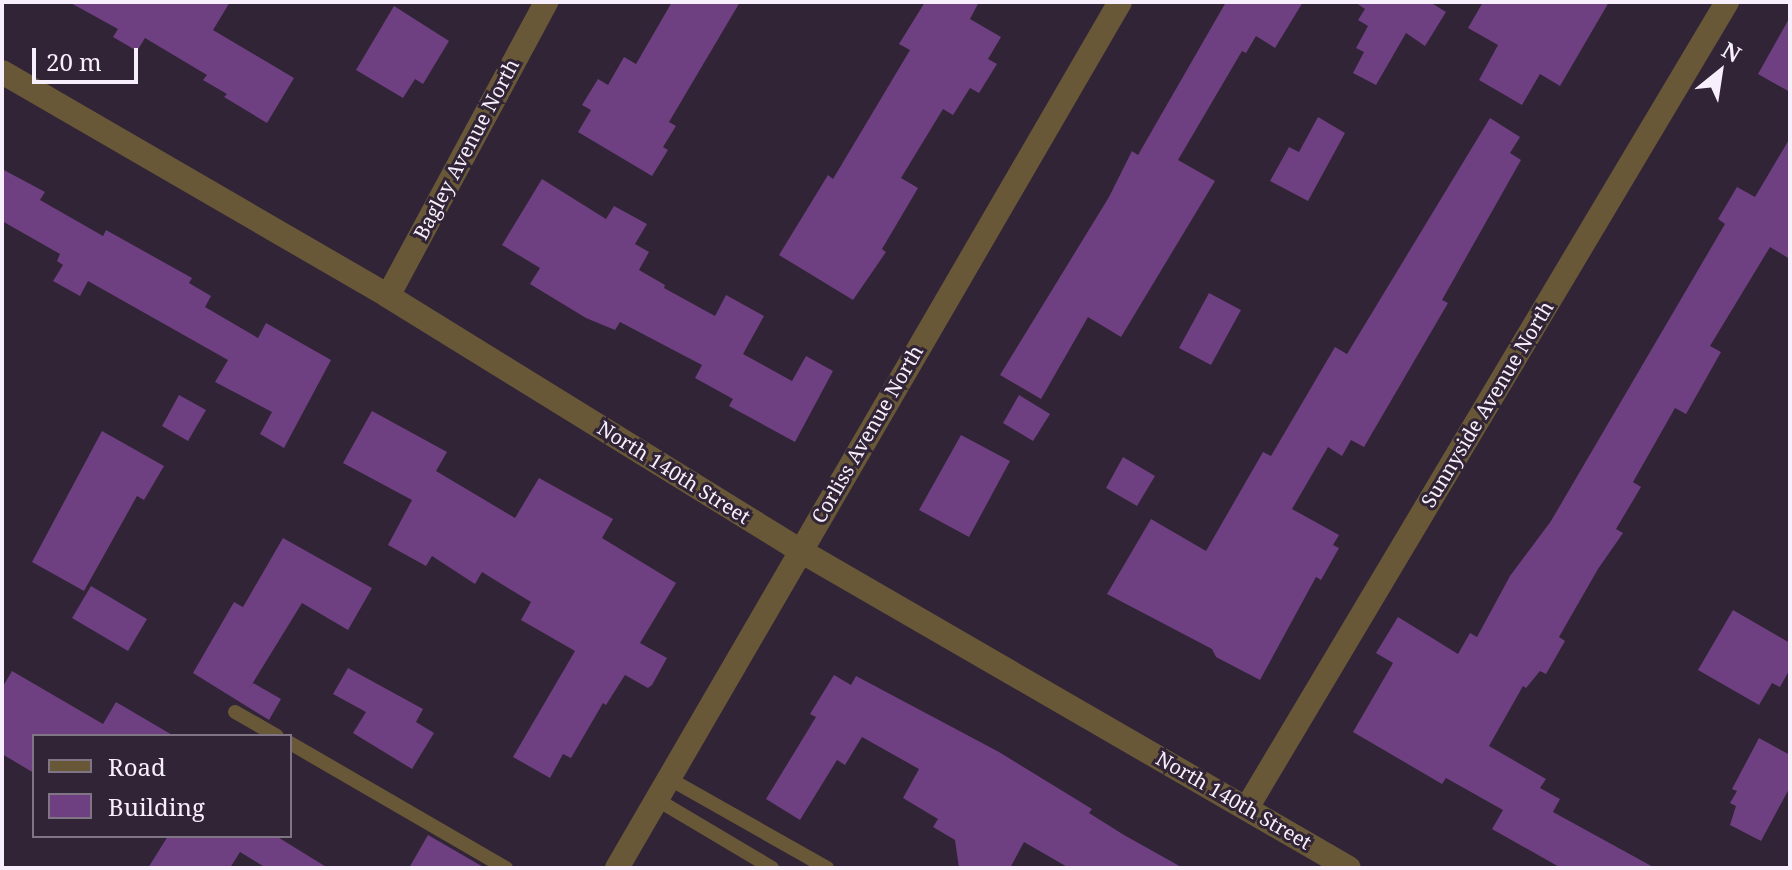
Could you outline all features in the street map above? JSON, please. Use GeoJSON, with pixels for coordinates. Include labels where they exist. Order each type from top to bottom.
{"type":"FeatureCollection","features":[{"type":"Feature","properties":{"kind":"street","name":"Bagley Avenue North"},"geometry":{"type":"LineString","coordinates":[[388,296],[546,2]]}},
{"type":"Feature","properties":{"kind":"street","name":"Corliss Avenue North"},"geometry":{"type":"LineString","coordinates":[[617,868],[1120,2]]}},
{"type":"Feature","properties":{"kind":"street","name":"Sunnyside Avenue North"},"geometry":{"type":"LineString","coordinates":[[1248,806],[1727,2]]}},
{"type":"Feature","properties":{"kind":"street","name":"North 140th Street"},"geometry":{"type":"LineString","coordinates":[[2,72],[388,296],[799,550],[1248,806],[1349,868]]}},
{"type":"Feature","properties":{"kind":"lane"},"geometry":{"type":"LineString","coordinates":[[235,712],[274,734]]}},
{"type":"Feature","properties":{"kind":"lane"},"geometry":{"type":"LineString","coordinates":[[292,744],[506,868]]}},
{"type":"Feature","properties":{"kind":"lane"},"geometry":{"type":"LineString","coordinates":[[668,778],[827,868]]}},
{"type":"Feature","properties":{"kind":"lane"},"geometry":{"type":"LineString","coordinates":[[656,799],[772,868]]}},
{"type":"Feature","properties":{"kind":"building"},"geometry":{"type":"Polygon","coordinates":[[[69,2],[230,2],[213,30],[294,78],[267,123],[224,97],[227,94],[203,80],[207,75],[145,38],[137,51],[113,37],[118,29],[69,2]]]}},
{"type":"Feature","properties":{"kind":"building"},"geometry":{"type":"Polygon","coordinates":[[[672,2],[740,2],[669,122],[676,126],[663,147],[668,150],[652,176],[578,132],[591,110],[582,105],[598,79],[608,85],[624,57],[636,64],[672,2]]]}},
{"type":"Feature","properties":{"kind":"building"},"geometry":{"type":"Polygon","coordinates":[[[925,2],[979,2],[970,19],[1001,37],[988,59],[997,64],[979,93],[970,88],[953,115],[943,109],[901,178],[918,188],[882,249],[886,252],[853,300],[779,255],[828,175],[833,179],[910,50],[899,44],[925,2]]]}},
{"type":"Feature","properties":{"kind":"building"},"geometry":{"type":"Polygon","coordinates":[[[1226,2],[1303,2],[1275,48],[1256,36],[1246,53],[1242,51],[1178,160],[1215,181],[1121,337],[1088,317],[1041,399],[1000,375],[1109,197],[1132,151],[1138,155],[1226,2]]]}},
{"type":"Feature","properties":{"kind":"building"},"geometry":{"type":"Polygon","coordinates":[[[1355,2],[1430,2],[1446,12],[1425,46],[1406,33],[1376,85],[1353,73],[1364,52],[1356,48],[1368,26],[1358,20],[1365,9],[1355,2]]]}},
{"type":"Feature","properties":{"kind":"building"},"geometry":{"type":"Polygon","coordinates":[[[1483,2],[1609,2],[1560,86],[1540,74],[1522,105],[1479,80],[1498,45],[1468,28],[1483,2]]]}},
{"type":"Feature","properties":{"kind":"building"},"geometry":{"type":"Polygon","coordinates":[[[394,6],[449,41],[423,84],[415,79],[403,98],[356,70],[394,6]]]}},
{"type":"Feature","properties":{"kind":"building"},"geometry":{"type":"Polygon","coordinates":[[[1790,17],[1790,92],[1758,74],[1790,17]]]}},
{"type":"Feature","properties":{"kind":"building"},"geometry":{"type":"Polygon","coordinates":[[[1318,117],[1345,133],[1308,201],[1270,181],[1289,147],[1299,152],[1318,117]]]}},
{"type":"Feature","properties":{"kind":"building"},"geometry":{"type":"Polygon","coordinates":[[[1490,118],[1520,137],[1510,153],[1521,160],[1442,300],[1448,303],[1364,447],[1351,440],[1342,456],[1328,447],[1292,509],[1339,535],[1333,545],[1339,548],[1321,580],[1316,577],[1260,680],[1216,657],[1212,649],[1107,594],[1151,519],[1206,551],[1263,452],[1271,456],[1335,347],[1347,354],[1490,118]]]}},
{"type":"Feature","properties":{"kind":"building"},"geometry":{"type":"Polygon","coordinates":[[[1790,138],[1790,259],[1770,247],[1710,346],[1721,352],[1686,414],[1675,408],[1633,482],[1641,487],[1616,529],[1623,533],[1598,569],[1559,637],[1565,641],[1546,674],[1540,671],[1526,688],[1523,686],[1489,746],[1546,779],[1540,788],[1560,799],[1553,812],[1655,868],[1561,868],[1492,829],[1503,810],[1446,778],[1442,784],[1353,732],[1393,663],[1376,653],[1398,617],[1458,654],[1470,633],[1477,637],[1510,576],[1551,521],[1725,224],[1718,219],[1737,187],[1755,197],[1790,138]]]}},
{"type":"Feature","properties":{"kind":"building"},"geometry":{"type":"Polygon","coordinates":[[[2,169],[45,192],[40,200],[103,236],[106,230],[192,278],[189,283],[211,296],[205,307],[258,338],[266,323],[331,360],[284,448],[260,434],[272,412],[215,382],[228,360],[88,281],[80,296],[53,281],[63,265],[57,261],[60,254],[2,221],[2,169]]]}},
{"type":"Feature","properties":{"kind":"building"},"geometry":{"type":"Polygon","coordinates":[[[542,179],[606,219],[614,206],[647,224],[635,244],[649,252],[639,270],[665,285],[664,288],[715,316],[726,295],[764,316],[743,354],[792,381],[806,356],[833,371],[795,442],[729,406],[733,399],[695,378],[702,365],[620,322],[615,330],[586,318],[530,284],[540,268],[502,245],[542,179]]]}},
{"type":"Feature","properties":{"kind":"building"},"geometry":{"type":"Polygon","coordinates":[[[1209,293],[1241,310],[1211,365],[1179,348],[1209,293]]]}},
{"type":"Feature","properties":{"kind":"building"},"geometry":{"type":"Polygon","coordinates":[[[179,395],[206,410],[188,441],[162,426],[179,395]]]}},
{"type":"Feature","properties":{"kind":"building"},"geometry":{"type":"Polygon","coordinates":[[[1019,395],[1050,414],[1033,441],[1003,423],[1019,395]]]}},
{"type":"Feature","properties":{"kind":"building"},"geometry":{"type":"Polygon","coordinates":[[[372,411],[447,452],[436,471],[515,518],[539,478],[613,519],[602,538],[676,583],[640,643],[667,658],[652,685],[648,688],[625,675],[606,705],[603,703],[571,758],[563,754],[550,778],[513,757],[575,651],[521,620],[531,602],[482,572],[475,584],[432,556],[426,566],[388,545],[412,500],[343,463],[372,411]]]}},
{"type":"Feature","properties":{"kind":"building"},"geometry":{"type":"Polygon","coordinates":[[[102,431],[164,466],[144,500],[137,496],[84,591],[32,562],[102,431]]]}},
{"type":"Feature","properties":{"kind":"building"},"geometry":{"type":"Polygon","coordinates":[[[961,435],[1010,461],[969,537],[919,510],[961,435]]]}},
{"type":"Feature","properties":{"kind":"building"},"geometry":{"type":"Polygon","coordinates":[[[1123,457],[1155,476],[1137,506],[1106,488],[1123,457]]]}},
{"type":"Feature","properties":{"kind":"building"},"geometry":{"type":"Polygon","coordinates":[[[283,538],[372,588],[348,630],[302,603],[249,689],[253,683],[281,699],[269,720],[193,673],[234,602],[243,607],[283,538]]]}},
{"type":"Feature","properties":{"kind":"building"},"geometry":{"type":"Polygon","coordinates":[[[91,586],[147,619],[128,651],[72,618],[91,586]]]}},
{"type":"Feature","properties":{"kind":"building"},"geometry":{"type":"Polygon","coordinates":[[[1733,610],[1790,643],[1790,669],[1780,687],[1772,683],[1759,705],[1698,670],[1733,610]]]}},
{"type":"Feature","properties":{"kind":"building"},"geometry":{"type":"Polygon","coordinates":[[[348,668],[423,709],[416,722],[434,733],[412,769],[353,733],[366,712],[333,694],[348,668]]]}},
{"type":"Feature","properties":{"kind":"building"},"geometry":{"type":"Polygon","coordinates":[[[12,671],[103,724],[116,702],[171,734],[32,734],[32,772],[2,754],[2,688],[12,671]]]}},
{"type":"Feature","properties":{"kind":"building"},"geometry":{"type":"Polygon","coordinates":[[[834,675],[851,685],[856,676],[999,752],[1092,809],[1089,813],[1183,868],[1069,868],[1024,842],[1010,868],[959,868],[955,840],[933,827],[938,819],[903,798],[919,769],[862,737],[845,765],[837,760],[800,820],[766,799],[816,717],[810,714],[834,675]]]}},
{"type":"Feature","properties":{"kind":"building"},"geometry":{"type":"Polygon","coordinates":[[[1759,738],[1790,755],[1790,787],[1761,841],[1730,825],[1736,806],[1730,803],[1737,791],[1732,789],[1759,738]]]}},
{"type":"Feature","properties":{"kind":"building"},"geometry":{"type":"Polygon","coordinates":[[[428,835],[485,868],[409,868],[428,835]]]}},
{"type":"Feature","properties":{"kind":"building"},"geometry":{"type":"Polygon","coordinates":[[[167,838],[279,838],[328,868],[266,868],[240,852],[230,868],[148,868],[167,838]]]}}]}
